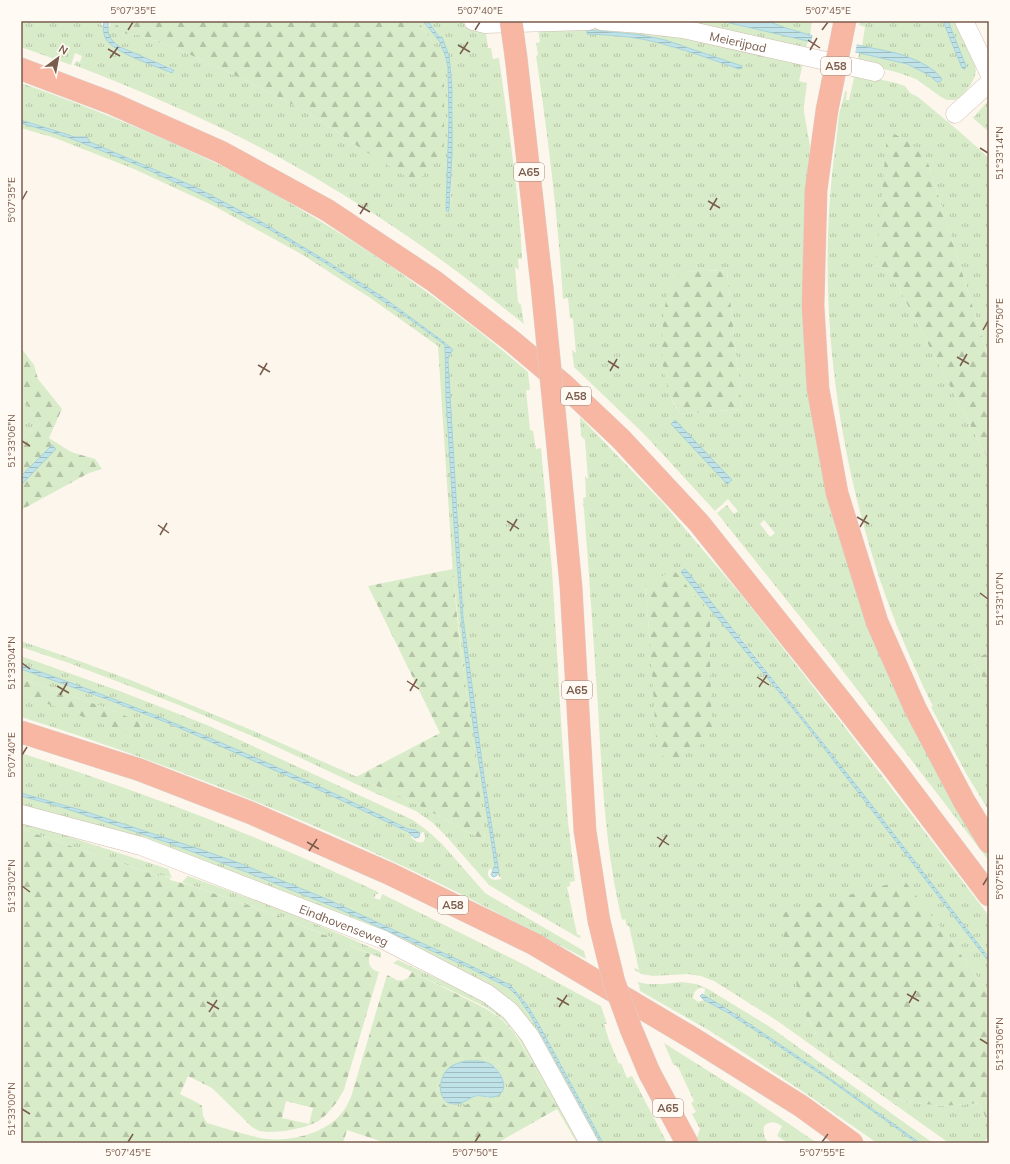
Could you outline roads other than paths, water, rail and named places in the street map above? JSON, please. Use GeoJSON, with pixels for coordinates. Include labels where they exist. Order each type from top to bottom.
{"type":"FeatureCollection","features":[{"type":"Feature","properties":{"kind":"highway","name":"A65"},"geometry":{"type":"LineString","coordinates":[[511,21],[542,287],[571,587],[585,831],[599,921],[614,982],[631,1028],[649,1072],[686,1143]]}},
{"type":"Feature","properties":{"kind":"highway","name":"A58"},"geometry":{"type":"LineString","coordinates":[[845,21],[827,110],[816,190],[812,306],[818,389],[837,493],[877,622],[915,708],[964,801],[989,842]]}},
{"type":"Feature","properties":{"kind":"highway","name":"A58"},"geometry":{"type":"LineString","coordinates":[[21,69],[111,103],[221,152],[328,210],[434,281],[513,342],[564,385],[621,439],[699,523],[899,775],[989,895]]}},
{"type":"Feature","properties":{"kind":"highway","name":"A58"},"geometry":{"type":"LineString","coordinates":[[21,732],[140,770],[251,813],[390,874],[534,944],[694,1039],[801,1106],[852,1143]]}},
{"type":"Feature","properties":{"kind":"street"},"geometry":{"type":"LineString","coordinates":[[473,21],[485,24],[589,21]]}},
{"type":"Feature","properties":{"kind":"street","name":"Meierijpad"},"geometry":{"type":"LineString","coordinates":[[601,21],[683,29],[875,72]]}},
{"type":"Feature","properties":{"kind":"street"},"geometry":{"type":"LineString","coordinates":[[964,21],[989,73]]}},
{"type":"Feature","properties":{"kind":"street"},"geometry":{"type":"LineString","coordinates":[[955,114],[989,83]]}},
{"type":"Feature","properties":{"kind":"street","name":"Eindhovenseweg"},"geometry":{"type":"LineString","coordinates":[[21,814],[141,846],[376,937],[488,994],[510,1011],[530,1036],[589,1143]]}},
{"type":"Feature","properties":{"kind":"water"},"geometry":{"type":"Polygon","coordinates":[[[104,21],[109,21],[109,36],[120,47],[174,70],[172,73],[126,54],[110,44],[104,35],[104,21]]]}},
{"type":"Feature","properties":{"kind":"water"},"geometry":{"type":"Polygon","coordinates":[[[423,21],[428,21],[439,37],[442,37],[449,56],[452,87],[452,153],[448,212],[446,210],[449,119],[448,68],[440,42],[423,21]]]}},
{"type":"Feature","properties":{"kind":"water"},"geometry":{"type":"Polygon","coordinates":[[[721,21],[767,21],[810,35],[896,53],[927,66],[942,79],[940,82],[937,82],[929,75],[907,64],[721,21]]]}},
{"type":"Feature","properties":{"kind":"water"},"geometry":{"type":"Polygon","coordinates":[[[943,21],[948,21],[966,66],[965,69],[962,68],[943,21]]]}},
{"type":"Feature","properties":{"kind":"water"},"geometry":{"type":"Polygon","coordinates":[[[587,30],[634,34],[665,40],[742,66],[742,68],[739,69],[684,50],[643,39],[587,34],[587,30]]]}},
{"type":"Feature","properties":{"kind":"water"},"geometry":{"type":"Polygon","coordinates":[[[21,120],[75,137],[87,137],[90,142],[195,187],[260,221],[384,298],[453,350],[449,355],[448,360],[463,617],[484,777],[499,873],[496,876],[493,877],[491,875],[495,865],[473,724],[463,638],[446,398],[445,345],[411,320],[327,264],[269,229],[140,166],[67,137],[21,123],[21,120]]]}},
{"type":"Feature","properties":{"kind":"water"},"geometry":{"type":"Polygon","coordinates":[[[675,420],[732,480],[727,484],[671,424],[675,420]]]}},
{"type":"Feature","properties":{"kind":"water"},"geometry":{"type":"Polygon","coordinates":[[[52,445],[56,449],[21,485],[21,476],[52,445]]]}},
{"type":"Feature","properties":{"kind":"water"},"geometry":{"type":"Polygon","coordinates":[[[684,569],[860,790],[989,958],[989,962],[803,721],[681,572],[684,569]]]}},
{"type":"Feature","properties":{"kind":"water"},"geometry":{"type":"Polygon","coordinates":[[[21,665],[119,701],[217,741],[361,806],[408,829],[415,830],[420,833],[419,837],[415,838],[408,832],[328,794],[173,725],[109,700],[21,669],[21,665]]]}},
{"type":"Feature","properties":{"kind":"water"},"geometry":{"type":"Polygon","coordinates":[[[21,793],[84,811],[239,863],[329,900],[510,985],[527,1005],[538,1023],[603,1143],[601,1143],[531,1016],[518,997],[509,988],[470,968],[339,909],[244,871],[169,843],[58,806],[21,796],[21,793]]]}},
{"type":"Feature","properties":{"kind":"water"},"geometry":{"type":"Polygon","coordinates":[[[702,994],[818,1070],[920,1143],[917,1143],[831,1081],[753,1029],[704,1000],[700,996],[702,994]]]}},
{"type":"Feature","properties":{"kind":"water"},"geometry":{"type":"Polygon","coordinates":[[[466,1061],[484,1062],[494,1067],[500,1075],[504,1085],[501,1093],[494,1097],[476,1096],[456,1104],[448,1103],[444,1100],[441,1084],[444,1074],[451,1066],[466,1061]]]}}]}
